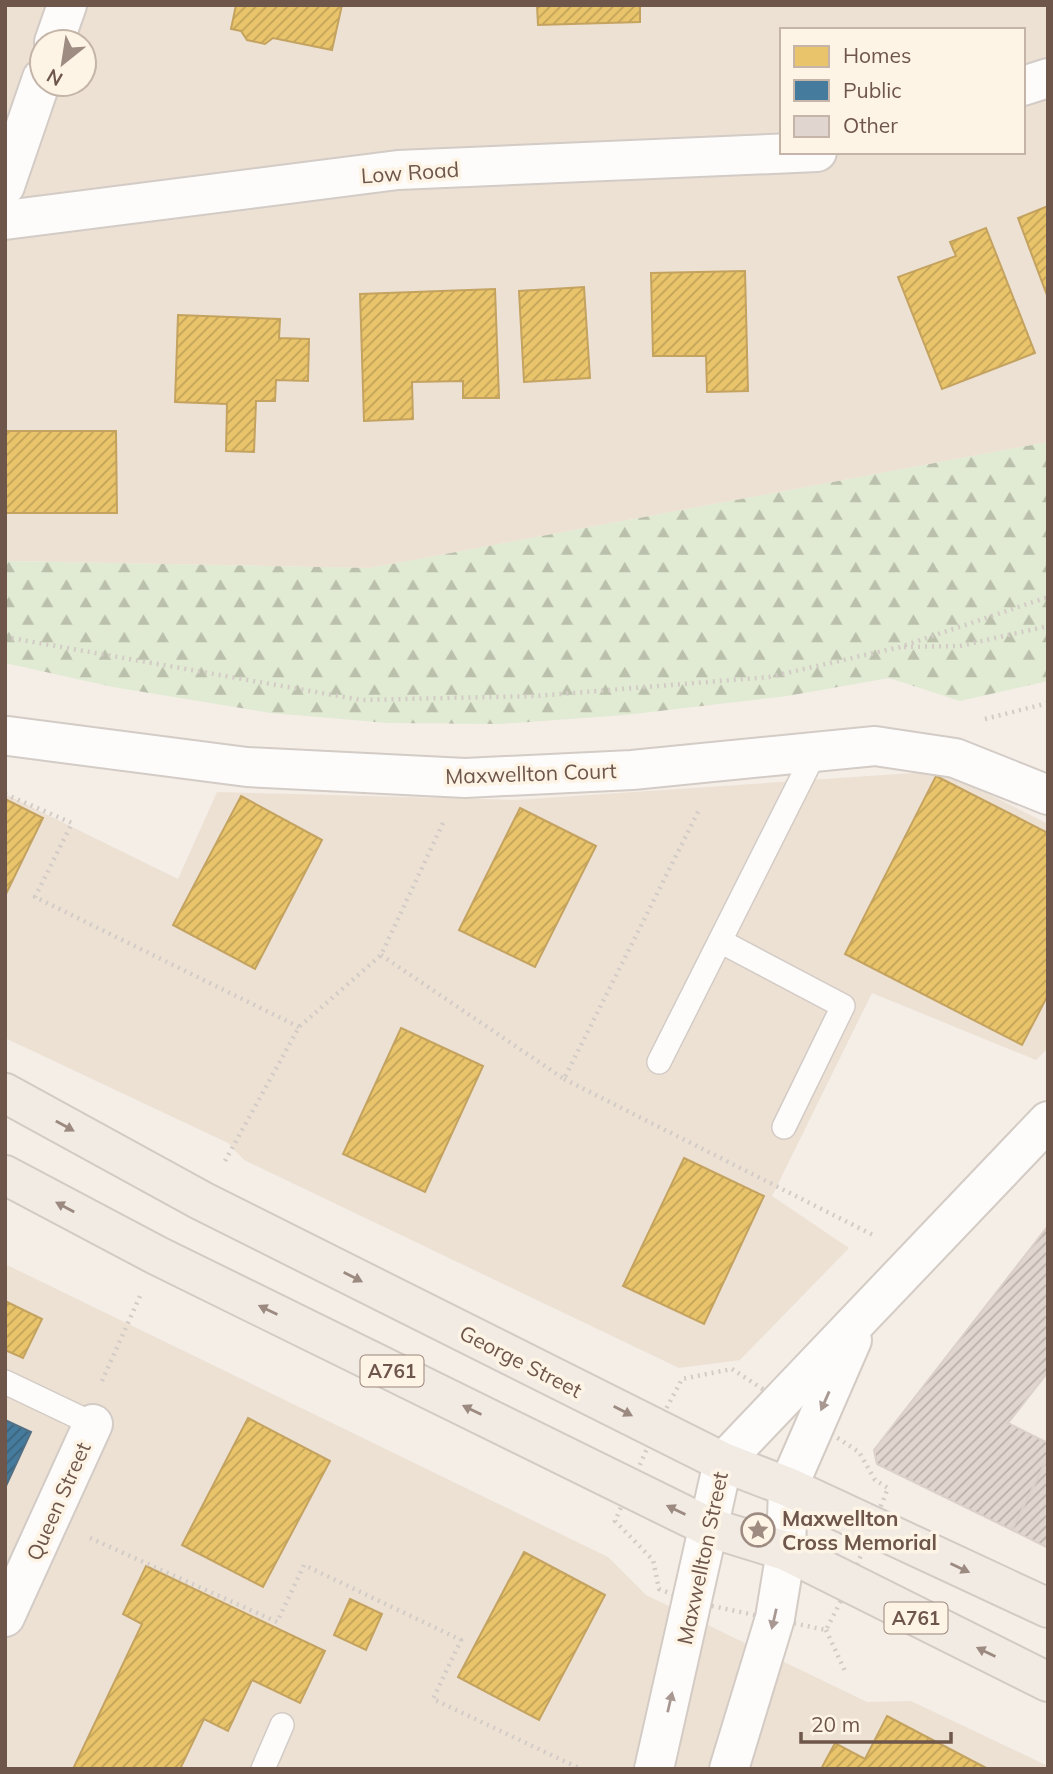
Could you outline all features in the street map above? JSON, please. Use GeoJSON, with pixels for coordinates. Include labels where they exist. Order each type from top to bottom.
{"type":"FeatureCollection","features":[{"type":"Feature","properties":{"kind":"main road","name":"George Street"},"geometry":{"type":"LineString","coordinates":[[5,1093],[202,1201],[723,1462],[788,1487],[1048,1608]]}},
{"type":"Feature","properties":{"kind":"main road","name":"A761"},"geometry":{"type":"LineString","coordinates":[[5,1175],[158,1256],[711,1528],[786,1551],[1048,1682]]}},
{"type":"Feature","properties":{"kind":"street"},"geometry":{"type":"LineString","coordinates":[[59,28],[67,5]]}},
{"type":"Feature","properties":{"kind":"street"},"geometry":{"type":"LineString","coordinates":[[1025,85],[1048,78]]}},
{"type":"Feature","properties":{"kind":"street"},"geometry":{"type":"LineString","coordinates":[[5,186],[35,98]]}},
{"type":"Feature","properties":{"kind":"street","name":"Low Road"},"geometry":{"type":"LineString","coordinates":[[5,220],[398,170],[780,154]]}},
{"type":"Feature","properties":{"kind":"street","name":"Maxwellton Court"},"geometry":{"type":"LineString","coordinates":[[8,736],[247,767],[465,778],[632,770],[875,746],[955,758],[1048,795]]}},
{"type":"Feature","properties":{"kind":"street","name":"Maxwellton Street"},"geometry":{"type":"LineString","coordinates":[[654,1769],[711,1528],[723,1462],[1048,1121]]}},
{"type":"Feature","properties":{"kind":"street","name":"Maxwellton Street"},"geometry":{"type":"LineString","coordinates":[[729,1769],[775,1618],[786,1551],[788,1487],[863,1316]]}},
{"type":"Feature","properties":{"kind":"street","name":"Queen Street"},"geometry":{"type":"LineString","coordinates":[[5,1617],[49,1519],[88,1422]]}},
{"type":"Feature","properties":{"kind":"lane"},"geometry":{"type":"LineString","coordinates":[[659,1062],[815,752]]}},
{"type":"Feature","properties":{"kind":"lane"},"geometry":{"type":"LineString","coordinates":[[720,941],[843,1006],[784,1127]]}},
{"type":"Feature","properties":{"kind":"lane"},"geometry":{"type":"LineString","coordinates":[[5,1382],[88,1422]]}},
{"type":"Feature","properties":{"kind":"lane"},"geometry":{"type":"LineString","coordinates":[[263,1769],[282,1725]]}},
{"type":"Feature","properties":{"kind":"path"},"geometry":{"type":"LineString","coordinates":[[5,637],[361,700],[536,695],[769,677],[900,648],[1048,597]]}},
{"type":"Feature","properties":{"kind":"path"},"geometry":{"type":"LineString","coordinates":[[900,648],[960,646],[1048,626]]}},
{"type":"Feature","properties":{"kind":"path"},"geometry":{"type":"LineString","coordinates":[[564,1079],[724,761]]}},
{"type":"Feature","properties":{"kind":"path"},"geometry":{"type":"LineString","coordinates":[[202,1201],[299,1027],[381,955],[465,778]]}},
{"type":"Feature","properties":{"kind":"path"},"geometry":{"type":"LineString","coordinates":[[5,794],[72,823],[35,897],[299,1027]]}},
{"type":"Feature","properties":{"kind":"path"},"geometry":{"type":"LineString","coordinates":[[381,955],[564,1079],[916,1257]]}},
{"type":"Feature","properties":{"kind":"path"},"geometry":{"type":"LineString","coordinates":[[88,1422],[158,1256]]}},
{"type":"Feature","properties":{"kind":"path"},"geometry":{"type":"LineString","coordinates":[[49,1519],[277,1622],[304,1565],[461,1640],[433,1699],[581,1769]]}},
{"type":"Feature","properties":{"kind":"path"},"geometry":{"type":"LineString","coordinates":[[825,1630],[845,1671]]}},
{"type":"Feature","properties":{"kind":"shaded area"},"geometry":{"type":"Polygon","coordinates":[[[5,5],[1048,5],[1048,442],[370,568],[5,561],[5,5]]]}},
{"type":"Feature","properties":{"kind":"shaded area"},"geometry":{"type":"Polygon","coordinates":[[[943,771],[1048,824],[1048,1048],[1036,1060],[872,993],[772,1196],[849,1248],[740,1360],[679,1368],[244,1160],[228,1143],[5,1038],[5,794],[178,879],[217,792],[515,800],[943,771]]]}},
{"type":"Feature","properties":{"kind":"shaded area"},"geometry":{"type":"Polygon","coordinates":[[[5,1264],[608,1557],[646,1595],[867,1702],[911,1701],[1048,1766],[1048,1769],[5,1769],[5,1264]]]}},
{"type":"Feature","properties":{"kind":"green space"},"geometry":{"type":"Polygon","coordinates":[[[1048,442],[1048,681],[960,701],[889,678],[787,696],[625,715],[501,724],[388,723],[271,713],[113,687],[5,663],[5,561],[370,568],[1048,442]]]}},
{"type":"Feature","properties":{"kind":"building: Homes"},"geometry":{"type":"Polygon","coordinates":[[[236,5],[342,5],[332,50],[273,38],[265,44],[247,40],[241,31],[231,29],[236,5]]]}},
{"type":"Feature","properties":{"kind":"building: Homes"},"geometry":{"type":"Polygon","coordinates":[[[537,5],[640,5],[640,22],[538,25],[537,5]]]}},
{"type":"Feature","properties":{"kind":"building: Homes"},"geometry":{"type":"Polygon","coordinates":[[[1048,206],[1048,298],[1018,218],[1048,206]]]}},
{"type":"Feature","properties":{"kind":"building: Homes"},"geometry":{"type":"Polygon","coordinates":[[[986,228],[1035,353],[942,389],[898,277],[956,256],[950,242],[986,228]]]}},
{"type":"Feature","properties":{"kind":"building: Homes"},"geometry":{"type":"Polygon","coordinates":[[[745,271],[748,391],[707,392],[706,356],[653,356],[651,273],[745,271]]]}},
{"type":"Feature","properties":{"kind":"building: Homes"},"geometry":{"type":"Polygon","coordinates":[[[584,287],[590,378],[524,382],[519,291],[584,287]]]}},
{"type":"Feature","properties":{"kind":"building: Homes"},"geometry":{"type":"Polygon","coordinates":[[[495,289],[499,398],[463,398],[463,381],[412,382],[413,419],[364,421],[360,294],[495,289]]]}},
{"type":"Feature","properties":{"kind":"building: Homes"},"geometry":{"type":"Polygon","coordinates":[[[178,315],[280,319],[279,338],[309,339],[308,381],[276,380],[275,401],[256,401],[254,452],[226,451],[227,404],[175,402],[178,315]]]}},
{"type":"Feature","properties":{"kind":"building: Homes"},"geometry":{"type":"Polygon","coordinates":[[[5,431],[116,431],[117,513],[5,513],[5,431]]]}},
{"type":"Feature","properties":{"kind":"building: Homes"},"geometry":{"type":"Polygon","coordinates":[[[936,776],[1048,833],[1048,995],[1022,1045],[845,954],[936,776]]]}},
{"type":"Feature","properties":{"kind":"building: Homes"},"geometry":{"type":"Polygon","coordinates":[[[241,796],[322,840],[255,969],[173,925],[241,796]]]}},
{"type":"Feature","properties":{"kind":"building: Homes"},"geometry":{"type":"Polygon","coordinates":[[[5,799],[43,818],[5,896],[5,799]]]}},
{"type":"Feature","properties":{"kind":"building: Homes"},"geometry":{"type":"Polygon","coordinates":[[[520,808],[596,846],[535,967],[459,930],[520,808]]]}},
{"type":"Feature","properties":{"kind":"building: Homes"},"geometry":{"type":"Polygon","coordinates":[[[401,1028],[483,1066],[425,1192],[343,1154],[401,1028]]]}},
{"type":"Feature","properties":{"kind":"building: Homes"},"geometry":{"type":"Polygon","coordinates":[[[684,1158],[764,1196],[704,1324],[623,1286],[684,1158]]]}},
{"type":"Feature","properties":{"kind":"building: Homes"},"geometry":{"type":"Polygon","coordinates":[[[5,1301],[42,1319],[23,1358],[5,1350],[5,1301]]]}},
{"type":"Feature","properties":{"kind":"building: Homes"},"geometry":{"type":"Polygon","coordinates":[[[248,1418],[330,1461],[263,1587],[182,1545],[248,1418]]]}},
{"type":"Feature","properties":{"kind":"building: Homes"},"geometry":{"type":"Polygon","coordinates":[[[524,1552],[605,1595],[539,1720],[458,1677],[524,1552]]]}},
{"type":"Feature","properties":{"kind":"building: Homes"},"geometry":{"type":"Polygon","coordinates":[[[146,1566],[325,1651],[300,1703],[252,1680],[228,1731],[204,1719],[180,1769],[73,1769],[142,1624],[123,1614],[146,1566]]]}},
{"type":"Feature","properties":{"kind":"building: Homes"},"geometry":{"type":"Polygon","coordinates":[[[350,1599],[382,1614],[366,1650],[334,1635],[350,1599]]]}},
{"type":"Feature","properties":{"kind":"building: Homes"},"geometry":{"type":"Polygon","coordinates":[[[887,1716],[988,1769],[821,1769],[835,1743],[865,1759],[887,1716]]]}},
{"type":"Feature","properties":{"kind":"building: Public"},"geometry":{"type":"Polygon","coordinates":[[[5,1420],[31,1432],[5,1488],[5,1420]]]}},
{"type":"Feature","properties":{"kind":"building: Other"},"geometry":{"type":"Polygon","coordinates":[[[1048,1226],[1048,1372],[1008,1423],[1048,1443],[1048,1457],[1012,1530],[877,1464],[874,1450],[1048,1226]]]}},
{"type":"Feature","properties":{"kind":"building: Other"},"geometry":{"type":"Polygon","coordinates":[[[1048,1457],[1048,1548],[1012,1530],[1048,1457]]]}},
{"type":"Feature","properties":{"kind":"place","name":"Maxwellton Cross Memorial"},"geometry":{"type":"Point","coordinates":[758,1530]}}]}
